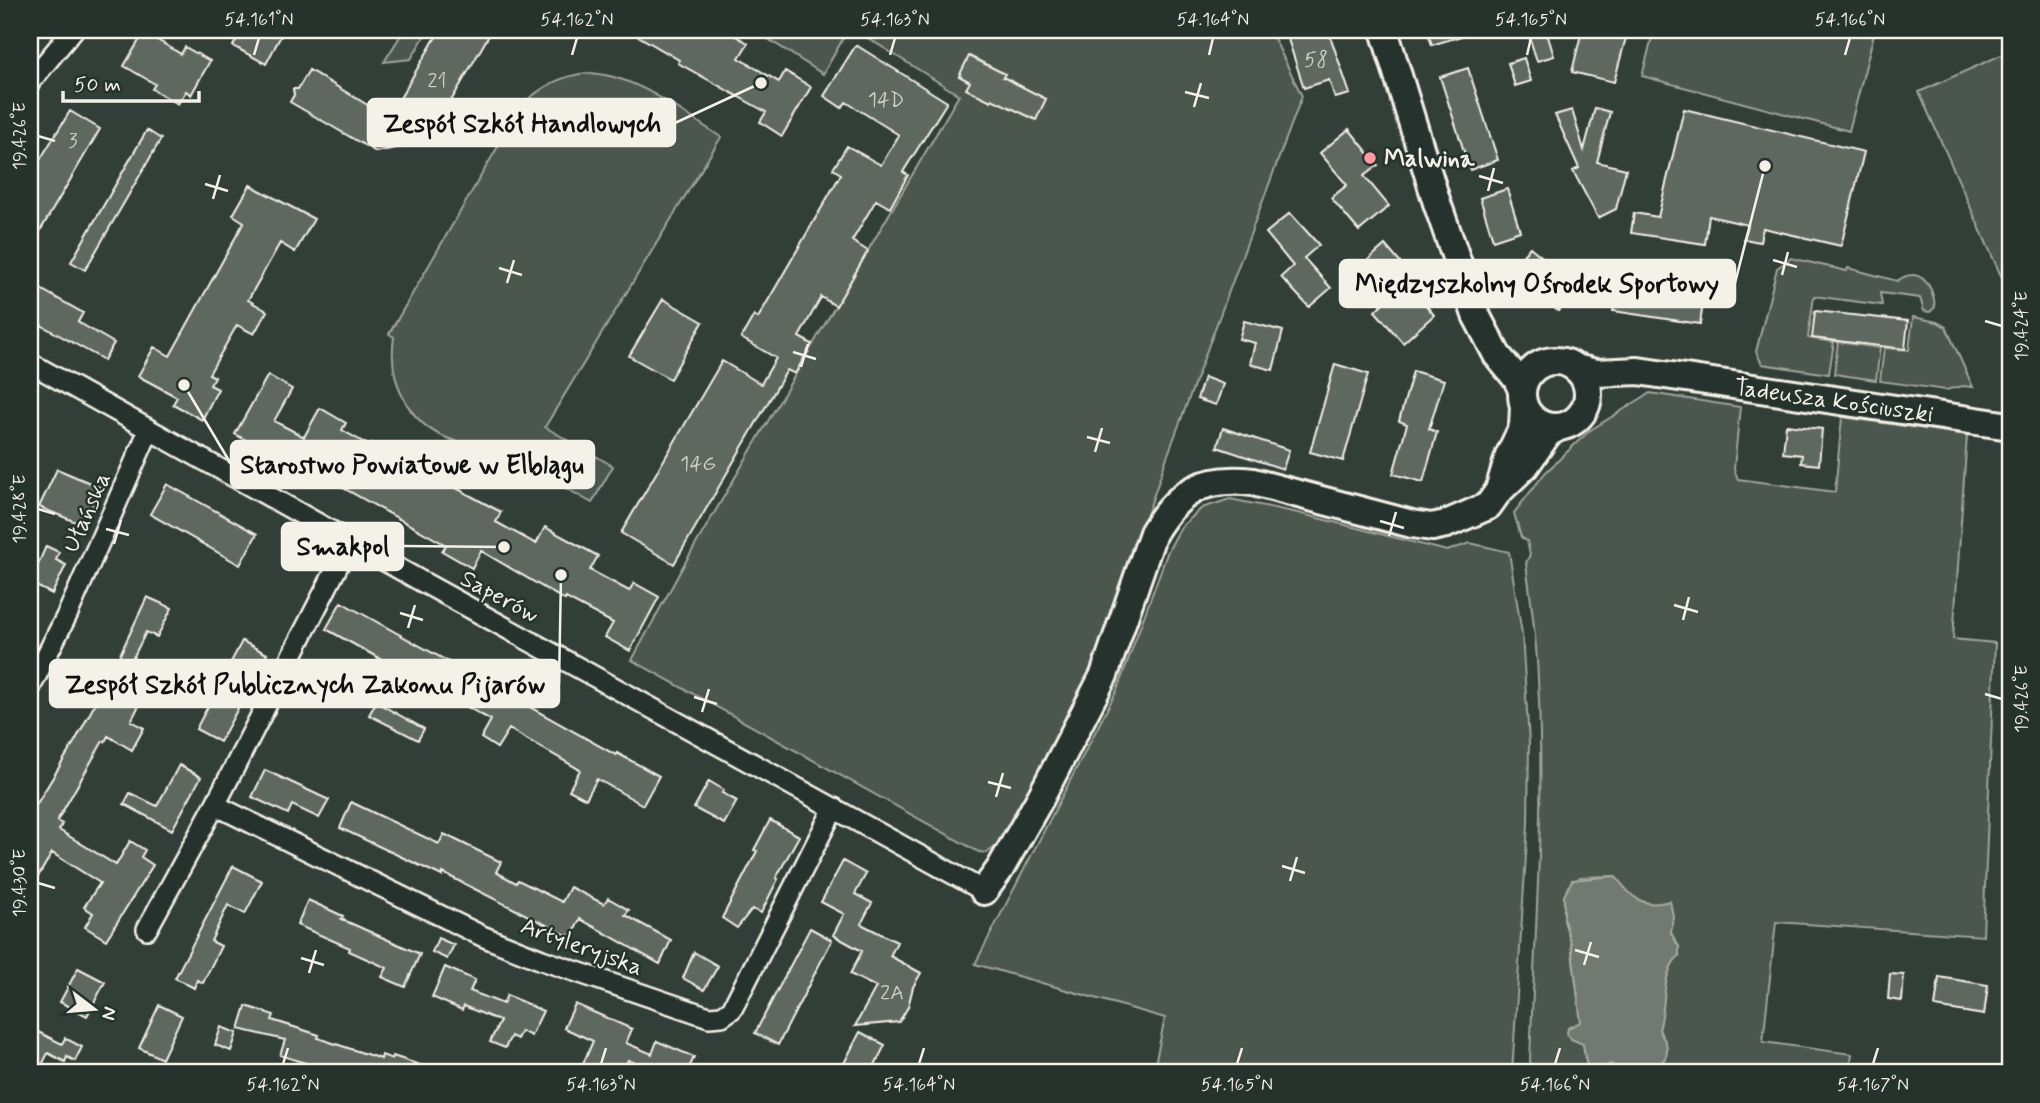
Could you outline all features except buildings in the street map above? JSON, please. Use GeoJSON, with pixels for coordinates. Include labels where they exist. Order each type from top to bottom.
{"type":"FeatureCollection","features":[{"type":"Feature","properties":{"kind":"street"},"geometry":{"type":"LineString","coordinates":[[31,78],[73,30]]}},
{"type":"Feature","properties":{"kind":"street"},"geometry":{"type":"LineString","coordinates":[[1384,30],[1476,315],[1497,355],[1517,379],[1534,419],[1559,427]]}},
{"type":"Feature","properties":{"kind":"street"},"geometry":{"type":"LineString","coordinates":[[984,891],[1000,869],[1041,797],[1104,675],[1153,533],[1166,512],[1178,500],[1204,484],[1235,480],[1253,482],[1432,527],[1455,522],[1488,506],[1498,492],[1513,480],[1548,433],[1580,416],[1588,401],[1587,383],[1576,368],[1561,361],[1544,362],[1526,358],[1488,335]]}},
{"type":"Feature","properties":{"kind":"street"},"geometry":{"type":"LineString","coordinates":[[1498,492],[1509,456],[1523,427],[1523,397],[1529,373],[1544,362]]}},
{"type":"Feature","properties":{"kind":"street","name":"Saperów"},"geometry":{"type":"LineString","coordinates":[[30,363],[984,891]]}},
{"type":"Feature","properties":{"kind":"street","name":"Tadeusza Kościuszki"},"geometry":{"type":"LineString","coordinates":[[1576,368],[1596,373],[1623,370],[2010,426]]}},
{"type":"Feature","properties":{"kind":"street","name":"Tadeusza Kościuszki"},"geometry":{"type":"LineString","coordinates":[[1588,401],[1659,375]]}},
{"type":"Feature","properties":{"kind":"street","name":"Ułańska"},"geometry":{"type":"LineString","coordinates":[[30,688],[68,613],[149,430]]}},
{"type":"Feature","properties":{"kind":"street"},"geometry":{"type":"LineString","coordinates":[[146,929],[215,805],[350,541]]}},
{"type":"Feature","properties":{"kind":"street","name":"Artyleryjska"},"geometry":{"type":"LineString","coordinates":[[215,805],[482,936],[542,960],[709,1017],[722,1016],[732,1009],[834,808]]}},
{"type":"Feature","properties":{"kind":"shaded area"},"geometry":{"type":"Polygon","coordinates":[[[404,30],[428,30],[411,59],[384,62],[404,30]]]}},
{"type":"Feature","properties":{"kind":"shaded area"},"geometry":{"type":"Polygon","coordinates":[[[754,30],[848,30],[823,74],[754,30]]]}},
{"type":"Feature","properties":{"kind":"shaded area"},"geometry":{"type":"Polygon","coordinates":[[[855,30],[1270,30],[1302,96],[1167,457],[1092,674],[999,844],[987,853],[979,852],[632,660],[682,568],[959,95],[855,30]]]}},
{"type":"Feature","properties":{"kind":"shaded area"},"geometry":{"type":"Polygon","coordinates":[[[1654,30],[1875,30],[1849,131],[1642,76],[1654,30]]]}},
{"type":"Feature","properties":{"kind":"shaded area"},"geometry":{"type":"Polygon","coordinates":[[[2010,51],[2010,296],[1919,92],[2010,51]]]}},
{"type":"Feature","properties":{"kind":"shaded area"},"geometry":{"type":"Polygon","coordinates":[[[587,73],[605,75],[640,87],[721,137],[545,427],[613,466],[592,503],[524,465],[519,474],[500,464],[505,455],[499,451],[459,442],[428,427],[415,416],[399,388],[394,372],[394,337],[389,334],[522,105],[552,83],[587,73]]]}},
{"type":"Feature","properties":{"kind":"shaded area"},"geometry":{"type":"Polygon","coordinates":[[[1791,258],[1847,271],[1848,268],[1897,281],[1912,275],[1918,276],[1928,284],[1935,307],[1930,312],[1924,311],[1920,298],[1880,293],[1882,305],[1814,296],[1808,338],[1834,342],[1829,374],[1762,364],[1756,352],[1777,268],[1791,258]]]}},
{"type":"Feature","properties":{"kind":"shaded area"},"geometry":{"type":"Polygon","coordinates":[[[1913,317],[1937,322],[1946,327],[1973,387],[1962,386],[1946,390],[1880,381],[1884,348],[1909,350],[1913,317]]]}},
{"type":"Feature","properties":{"kind":"shaded area"},"geometry":{"type":"Polygon","coordinates":[[[1838,342],[1880,348],[1876,380],[1834,374],[1838,342]]]}},
{"type":"Feature","properties":{"kind":"shaded area"},"geometry":{"type":"Polygon","coordinates":[[[1650,393],[1740,407],[1734,469],[1738,479],[1835,492],[1842,417],[1967,435],[1953,639],[1995,643],[1983,936],[1776,922],[1763,1042],[1852,1054],[1849,1073],[1647,1073],[1648,1068],[1660,1063],[1667,1053],[1659,1029],[1664,992],[1679,947],[1671,933],[1673,916],[1655,905],[1634,899],[1614,876],[1580,877],[1564,896],[1564,920],[1571,943],[1581,1022],[1575,1026],[1583,1043],[1588,1073],[1531,1073],[1540,822],[1540,727],[1534,622],[1526,563],[1530,555],[1527,541],[1521,537],[1514,513],[1545,473],[1589,431],[1650,393]]]}},
{"type":"Feature","properties":{"kind":"shaded area"},"geometry":{"type":"Polygon","coordinates":[[[1230,499],[1298,513],[1447,551],[1470,543],[1509,552],[1522,634],[1529,742],[1528,824],[1512,1073],[1153,1073],[1165,1018],[975,964],[1117,690],[1168,551],[1181,527],[1202,508],[1230,499]]]}},
{"type":"Feature","properties":{"kind":"shaded area"},"geometry":{"type":"Polygon","coordinates":[[[1615,876],[1632,895],[1644,902],[1670,901],[1673,916],[1671,933],[1679,947],[1679,956],[1666,980],[1659,1029],[1667,1054],[1663,1061],[1648,1069],[1647,1073],[1621,1073],[1611,1064],[1588,1073],[1583,1044],[1571,1039],[1567,1033],[1568,1028],[1581,1022],[1571,943],[1564,920],[1564,896],[1572,880],[1615,876]]]}},
{"type":"Feature","properties":{"kind":"shaded area"},"geometry":{"type":"Polygon","coordinates":[[[1611,1064],[1621,1073],[1588,1073],[1611,1064]]]}},
{"type":"Feature","properties":{"kind":"place","name":"Zespół Szkół Handlowych"},"geometry":{"type":"Point","coordinates":[761,83]}},
{"type":"Feature","properties":{"kind":"place","name":"Malwina"},"geometry":{"type":"Point","coordinates":[1370,158]}},
{"type":"Feature","properties":{"kind":"place","name":"Międzyszkolny Ośrodek Sportowy"},"geometry":{"type":"Point","coordinates":[1765,166]}},
{"type":"Feature","properties":{"kind":"place","name":"Starostwo Powiatowe w Elblągu"},"geometry":{"type":"Point","coordinates":[184,385]}},
{"type":"Feature","properties":{"kind":"place","name":"Smakpol"},"geometry":{"type":"Point","coordinates":[504,547]}},
{"type":"Feature","properties":{"kind":"place","name":"Zespół Szkół Publicznych Zakonu Pijarów"},"geometry":{"type":"Point","coordinates":[561,575]}}]}
